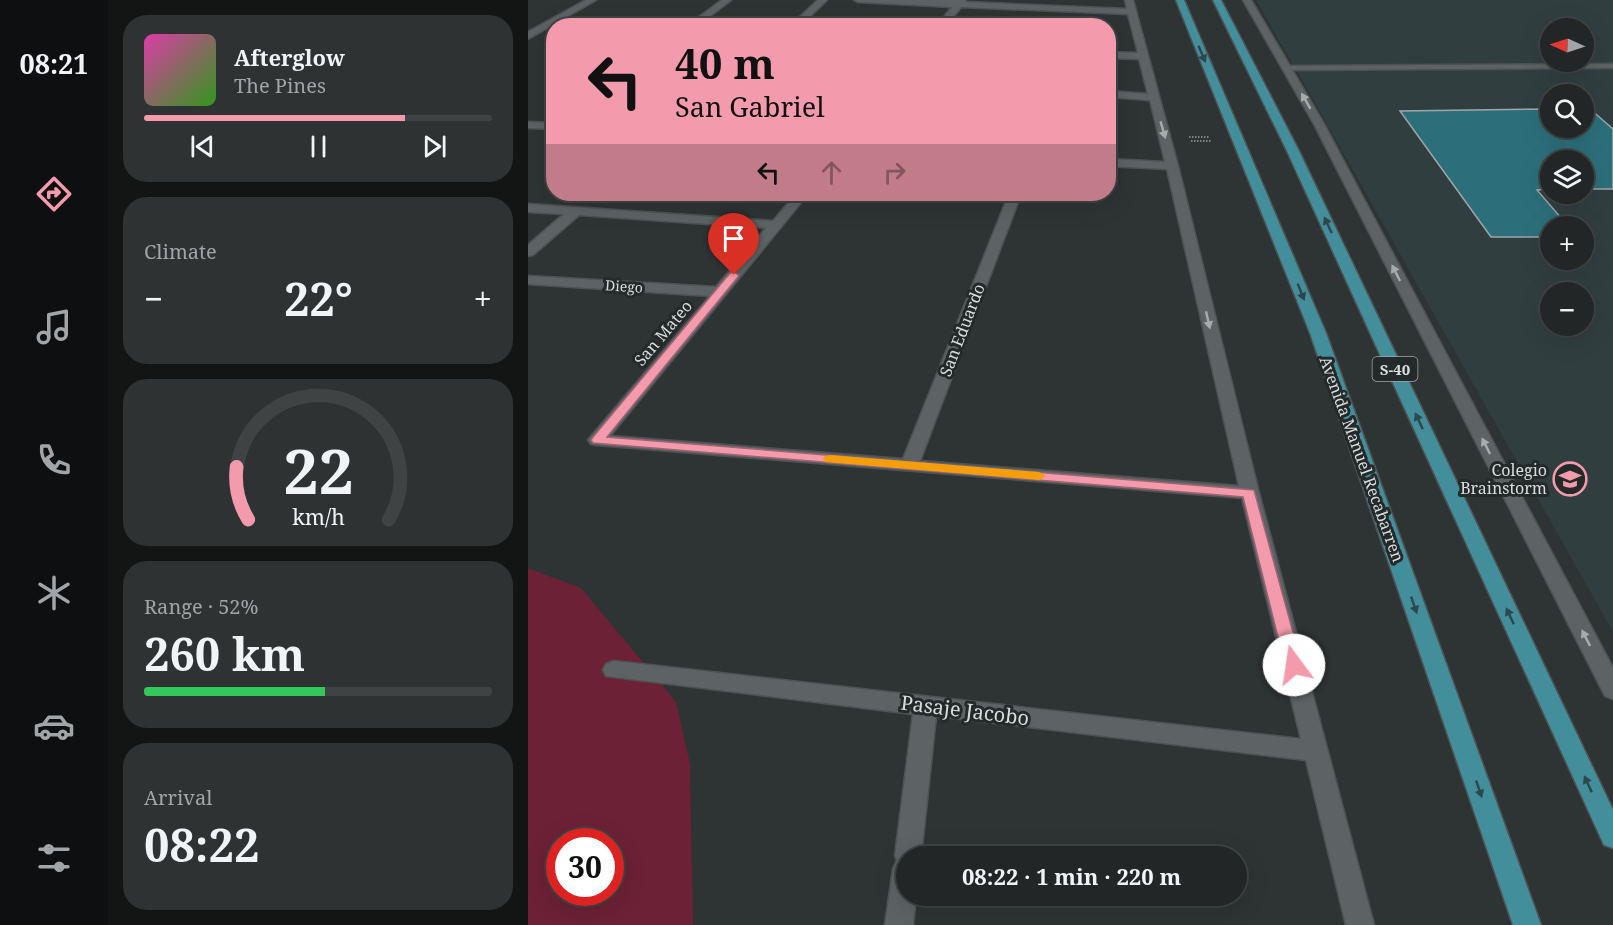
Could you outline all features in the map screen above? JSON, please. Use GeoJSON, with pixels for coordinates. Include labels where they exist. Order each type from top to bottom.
{"type":"FeatureCollection","features":[{"type":"Feature","properties":{"kind":"main road","name":"Avenida Manuel Recabarren"},"geometry":{"type":"LineString","coordinates":[[1180,0],[1318,333],[1527,925]]}},
{"type":"Feature","properties":{"kind":"main road","name":"S-40"},"geometry":{"type":"LineString","coordinates":[[1217,0],[1293,151],[1613,837]]}},
{"type":"Feature","properties":{"kind":"street"},"geometry":{"type":"LineString","coordinates":[[560,18],[592,0]]}},
{"type":"Feature","properties":{"kind":"street"},"geometry":{"type":"LineString","coordinates":[[702,18],[727,0]]}},
{"type":"Feature","properties":{"kind":"street"},"geometry":{"type":"LineString","coordinates":[[803,18],[824,0]]}},
{"type":"Feature","properties":{"kind":"street"},"geometry":{"type":"LineString","coordinates":[[858,0],[1131,6],[1172,166],[1250,493],[1360,925]]}},
{"type":"Feature","properties":{"kind":"street"},"geometry":{"type":"LineString","coordinates":[[1247,0],[1319,124],[1613,690]]}},
{"type":"Feature","properties":{"kind":"street"},"geometry":{"type":"LineString","coordinates":[[947,18],[960,2]]}},
{"type":"Feature","properties":{"kind":"street"},"geometry":{"type":"LineString","coordinates":[[528,36],[546,26]]}},
{"type":"Feature","properties":{"kind":"street"},"geometry":{"type":"LineString","coordinates":[[528,27],[543,28]]}},
{"type":"Feature","properties":{"kind":"street"},"geometry":{"type":"LineString","coordinates":[[1116,55],[1144,56]]}},
{"type":"Feature","properties":{"kind":"street"},"geometry":{"type":"LineString","coordinates":[[1116,95],[1153,97]]}},
{"type":"Feature","properties":{"kind":"street"},"geometry":{"type":"LineString","coordinates":[[528,125],[546,126]]}},
{"type":"Feature","properties":{"kind":"street"},"geometry":{"type":"LineString","coordinates":[[1116,162],[1172,166]]}},
{"type":"Feature","properties":{"kind":"street","name":"San Mateo"},"geometry":{"type":"LineString","coordinates":[[795,201],[597,440],[909,466]]}},
{"type":"Feature","properties":{"kind":"street","name":"San Eduardo"},"geometry":{"type":"LineString","coordinates":[[909,466],[1011,201]]}},
{"type":"Feature","properties":{"kind":"street"},"geometry":{"type":"LineString","coordinates":[[528,208],[776,225]]}},
{"type":"Feature","properties":{"kind":"street"},"geometry":{"type":"LineString","coordinates":[[528,252],[576,211]]}},
{"type":"Feature","properties":{"kind":"street","name":"Diego"},"geometry":{"type":"LineString","coordinates":[[528,280],[720,292]]}},
{"type":"Feature","properties":{"kind":"street"},"geometry":{"type":"LineString","coordinates":[[909,466],[1250,493]]}},
{"type":"Feature","properties":{"kind":"street","name":"Pasaje Jacobo"},"geometry":{"type":"LineString","coordinates":[[614,670],[1316,751]]}},
{"type":"Feature","properties":{"kind":"street"},"geometry":{"type":"LineString","coordinates":[[909,846],[926,706]]}},
{"type":"Feature","properties":{"kind":"street"},"geometry":{"type":"LineString","coordinates":[[899,925],[901,906]]}},
{"type":"Feature","properties":{"kind":"lane"},"geometry":{"type":"LineString","coordinates":[[1287,68],[1613,66]]}},
{"type":"Feature","properties":{"kind":"shaded area","name":"Colegio Brainstorm"},"geometry":{"type":"Polygon","coordinates":[[[1256,0],[1613,0],[1613,632],[1315,103],[1256,0]]]}},
{"type":"Feature","properties":{"kind":"shaded area"},"geometry":{"type":"Polygon","coordinates":[[[528,568],[581,588],[676,702],[690,764],[693,925],[528,925],[528,568]]]}},
{"type":"Feature","properties":{"kind":"building"},"geometry":{"type":"Polygon","coordinates":[[[1540,109],[1540,138],[1594,138],[1594,112],[1613,129],[1613,189],[1594,189],[1594,150],[1540,150],[1540,190],[1537,190],[1540,193],[1540,204],[1549,204],[1559,216],[1540,216],[1540,237],[1491,237],[1400,111],[1540,109]]]}},
{"type":"Feature","properties":{"kind":"slow traffic"},"geometry":{"type":"LineString","coordinates":[[830,459],[1039,476]]}},
{"type":"Feature","properties":{"kind":"place","name":"Colegio Brainstorm"},"geometry":{"type":"Point","coordinates":[1570,479]}},
{"type":"Feature","properties":{"kind":"route"},"geometry":{"type":"LineString","coordinates":[[734,275],[597,440],[1250,493],[1294,665]]}}]}
